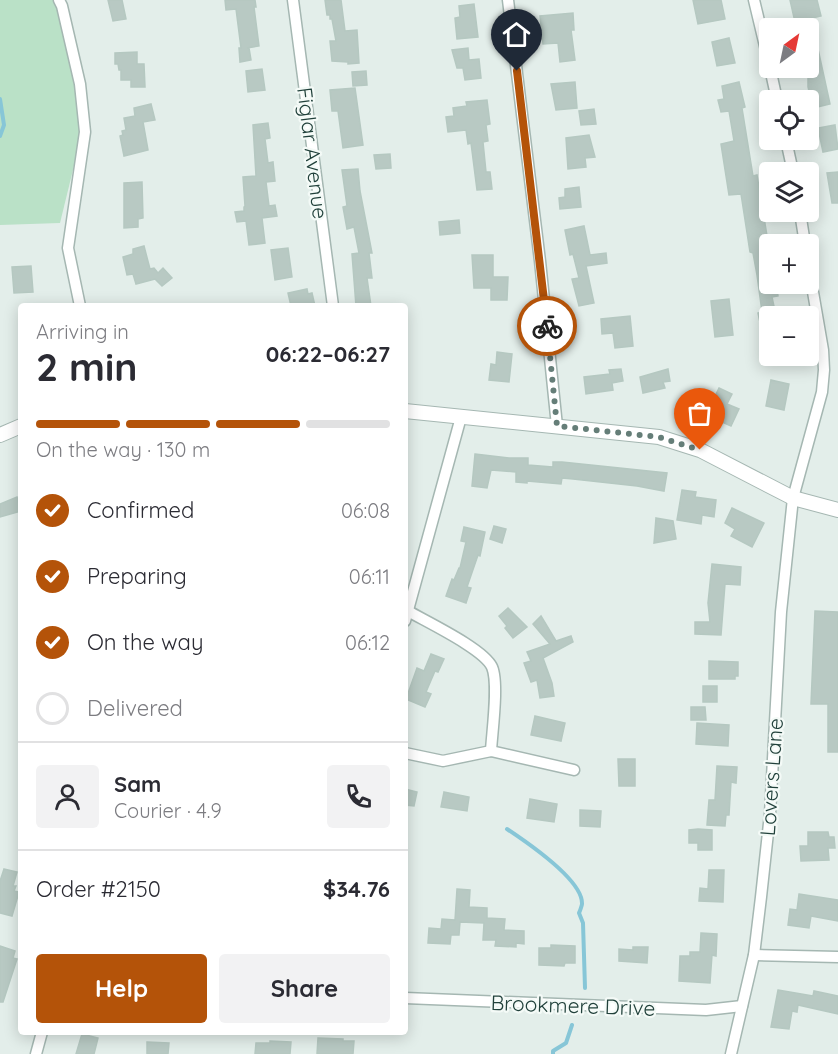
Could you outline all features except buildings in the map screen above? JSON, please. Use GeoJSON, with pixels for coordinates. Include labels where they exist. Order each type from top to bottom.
{"type":"FeatureCollection","features":[{"type":"Feature","properties":{"kind":"street"},"geometry":{"type":"LineString","coordinates":[[58,0],[62,6],[80,84],[85,132],[68,248],[79,303]]}},
{"type":"Feature","properties":{"kind":"street","name":"Figlar Avenue"},"geometry":{"type":"LineString","coordinates":[[293,0],[333,303]]}},
{"type":"Feature","properties":{"kind":"street"},"geometry":{"type":"LineString","coordinates":[[508,0],[540,261],[557,426]]}},
{"type":"Feature","properties":{"kind":"street"},"geometry":{"type":"LineString","coordinates":[[754,0],[759,21]]}},
{"type":"Feature","properties":{"kind":"street","name":"Lovers Lane"},"geometry":{"type":"LineString","coordinates":[[731,1054],[754,955],[770,814],[781,612],[793,498],[822,393],[824,350],[814,294]]}},
{"type":"Feature","properties":{"kind":"street"},"geometry":{"type":"LineString","coordinates":[[408,411],[659,437],[681,443],[732,466],[793,498],[838,510]]}},
{"type":"Feature","properties":{"kind":"street"},"geometry":{"type":"LineString","coordinates":[[408,609],[461,417]]}},
{"type":"Feature","properties":{"kind":"street"},"geometry":{"type":"LineString","coordinates":[[0,435],[18,427]]}},
{"type":"Feature","properties":{"kind":"street"},"geometry":{"type":"LineString","coordinates":[[408,617],[478,652],[492,667],[495,694],[491,750]]}},
{"type":"Feature","properties":{"kind":"street"},"geometry":{"type":"LineString","coordinates":[[408,754],[443,761],[491,750],[574,770]]}},
{"type":"Feature","properties":{"kind":"street"},"geometry":{"type":"LineString","coordinates":[[754,955],[838,957]]}},
{"type":"Feature","properties":{"kind":"street","name":"Brookmere Drive"},"geometry":{"type":"LineString","coordinates":[[408,998],[706,1010],[741,1006]]}},
{"type":"Feature","properties":{"kind":"street"},"geometry":{"type":"LineString","coordinates":[[36,1054],[41,1035]]}},
{"type":"Feature","properties":{"kind":"green space"},"geometry":{"type":"Polygon","coordinates":[[[0,0],[53,0],[59,11],[74,84],[81,137],[60,223],[0,225],[0,0]]]}},
{"type":"Feature","properties":{"kind":"waterway"},"geometry":{"type":"LineString","coordinates":[[0,99],[4,125],[0,136]]}},
{"type":"Feature","properties":{"kind":"waterway"},"geometry":{"type":"LineString","coordinates":[[507,829],[552,862],[580,894],[582,904],[579,913],[583,923],[585,988]]}},
{"type":"Feature","properties":{"kind":"waterway"},"geometry":{"type":"LineString","coordinates":[[553,1054],[553,1051],[566,1043],[572,1025]]}},
{"type":"Feature","properties":{"kind":"way so far"},"geometry":{"type":"LineString","coordinates":[[547,326],[557,426],[659,437],[700,450]]}},
{"type":"Feature","properties":{"kind":"route"},"geometry":{"type":"LineString","coordinates":[[517,71],[547,326]]}}]}
